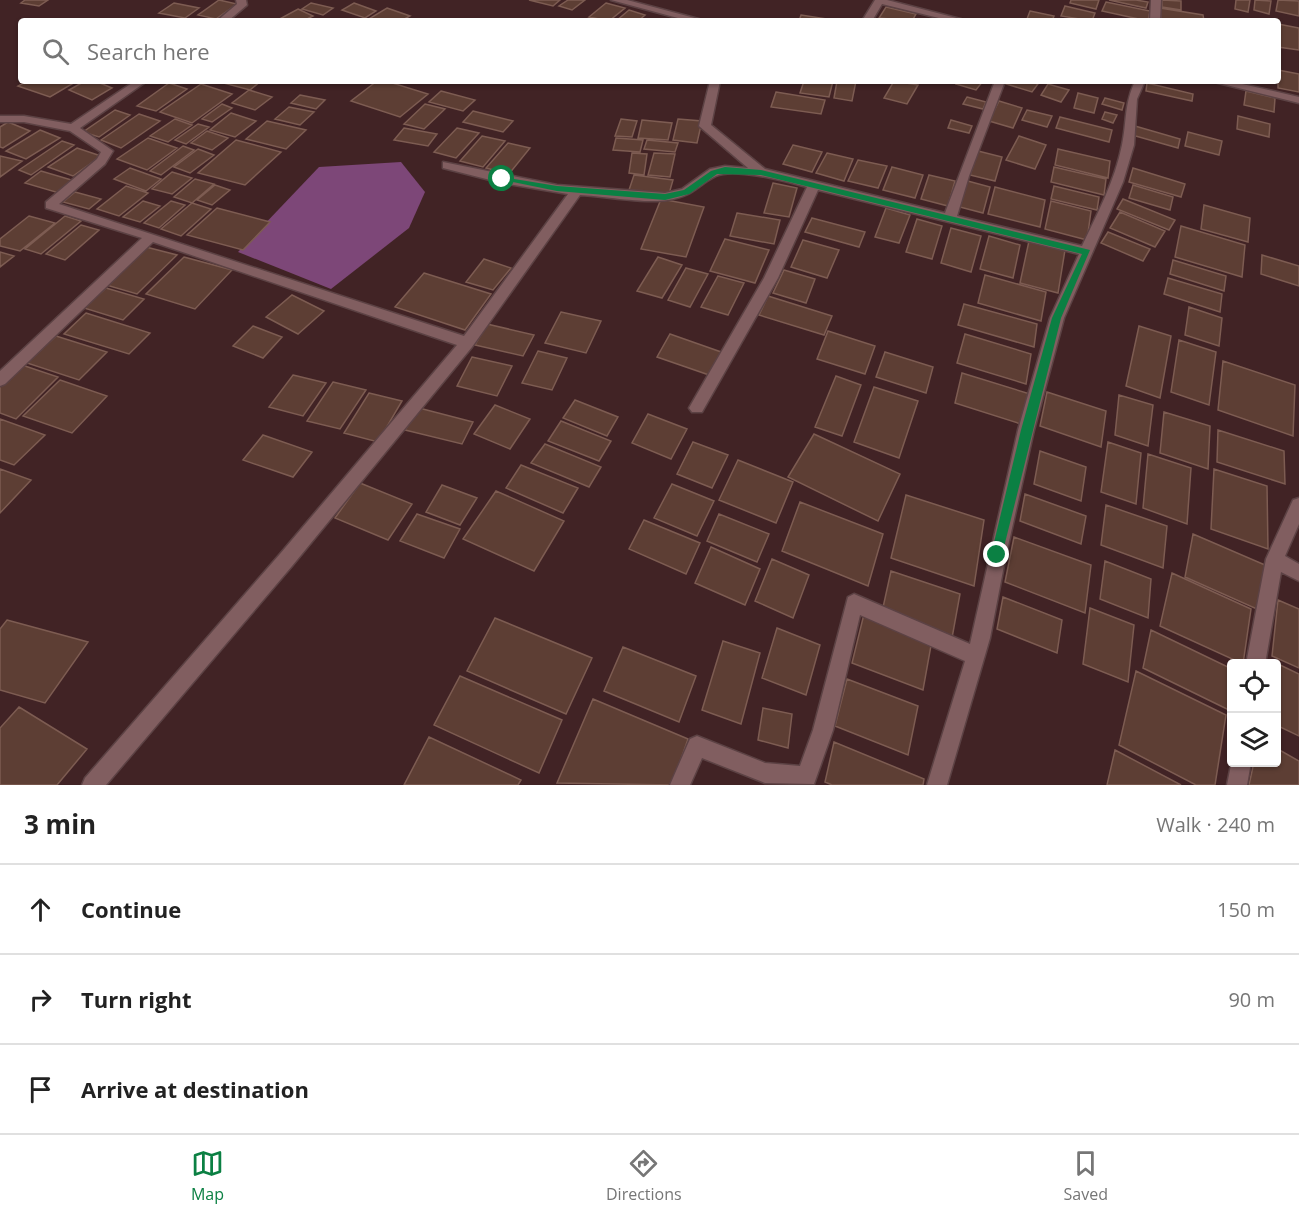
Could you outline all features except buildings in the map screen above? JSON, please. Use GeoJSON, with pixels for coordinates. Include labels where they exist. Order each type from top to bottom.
{"type":"FeatureCollection","features":[{"type":"Feature","properties":{"kind":"street"},"geometry":{"type":"LineString","coordinates":[[226,18],[242,5],[241,0]]}},
{"type":"Feature","properties":{"kind":"street"},"geometry":{"type":"LineString","coordinates":[[616,0],[687,18]]}},
{"type":"Feature","properties":{"kind":"street"},"geometry":{"type":"LineString","coordinates":[[658,12],[671,0]]}},
{"type":"Feature","properties":{"kind":"street"},"geometry":{"type":"LineString","coordinates":[[869,18],[880,0],[951,18]]}},
{"type":"Feature","properties":{"kind":"street"},"geometry":{"type":"LineString","coordinates":[[1155,18],[1156,0]]}},
{"type":"Feature","properties":{"kind":"street"},"geometry":{"type":"LineString","coordinates":[[73,128],[138,84]]}},
{"type":"Feature","properties":{"kind":"street"},"geometry":{"type":"LineString","coordinates":[[714,84],[705,126],[761,172]]}},
{"type":"Feature","properties":{"kind":"street"},"geometry":{"type":"LineString","coordinates":[[950,217],[963,176],[999,84]]}},
{"type":"Feature","properties":{"kind":"street"},"geometry":{"type":"LineString","coordinates":[[937,785],[975,656],[1026,430],[1054,329],[1117,182],[1128,145],[1132,99],[1139,84]]}},
{"type":"Feature","properties":{"kind":"street"},"geometry":{"type":"LineString","coordinates":[[1228,84],[1299,100]]}},
{"type":"Feature","properties":{"kind":"street"},"geometry":{"type":"LineString","coordinates":[[0,119],[24,119],[73,128],[106,151],[101,161],[50,205],[467,343]]}},
{"type":"Feature","properties":{"kind":"street"},"geometry":{"type":"LineString","coordinates":[[447,165],[502,179],[576,191],[631,196],[676,196],[714,172],[725,170],[761,172],[1087,252]]}},
{"type":"Feature","properties":{"kind":"street"},"geometry":{"type":"LineString","coordinates":[[697,408],[771,278],[815,184]]}},
{"type":"Feature","properties":{"kind":"street"},"geometry":{"type":"LineString","coordinates":[[92,785],[278,569],[467,343],[576,191]]}},
{"type":"Feature","properties":{"kind":"street"},"geometry":{"type":"LineString","coordinates":[[0,380],[151,237]]}},
{"type":"Feature","properties":{"kind":"street"},"geometry":{"type":"LineString","coordinates":[[1256,659],[1275,559],[1299,506]]}},
{"type":"Feature","properties":{"kind":"street"},"geometry":{"type":"LineString","coordinates":[[1275,559],[1299,573]]}},
{"type":"Feature","properties":{"kind":"street"},"geometry":{"type":"LineString","coordinates":[[680,785],[697,746],[765,773],[807,777],[823,730],[854,603],[975,656]]}},
{"type":"Feature","properties":{"kind":"street"},"geometry":{"type":"LineString","coordinates":[[1238,785],[1240,767]]}},
{"type":"Feature","properties":{"kind":"shaded area"},"geometry":{"type":"Polygon","coordinates":[[[401,162],[425,192],[409,228],[331,289],[238,252],[319,167],[401,162]]]}},
{"type":"Feature","properties":{"kind":"route"},"geometry":{"type":"LineString","coordinates":[[502,179],[557,189],[665,197],[686,192],[714,172],[725,170],[761,172],[1087,252],[1057,318],[1026,430],[997,555]]}}]}
